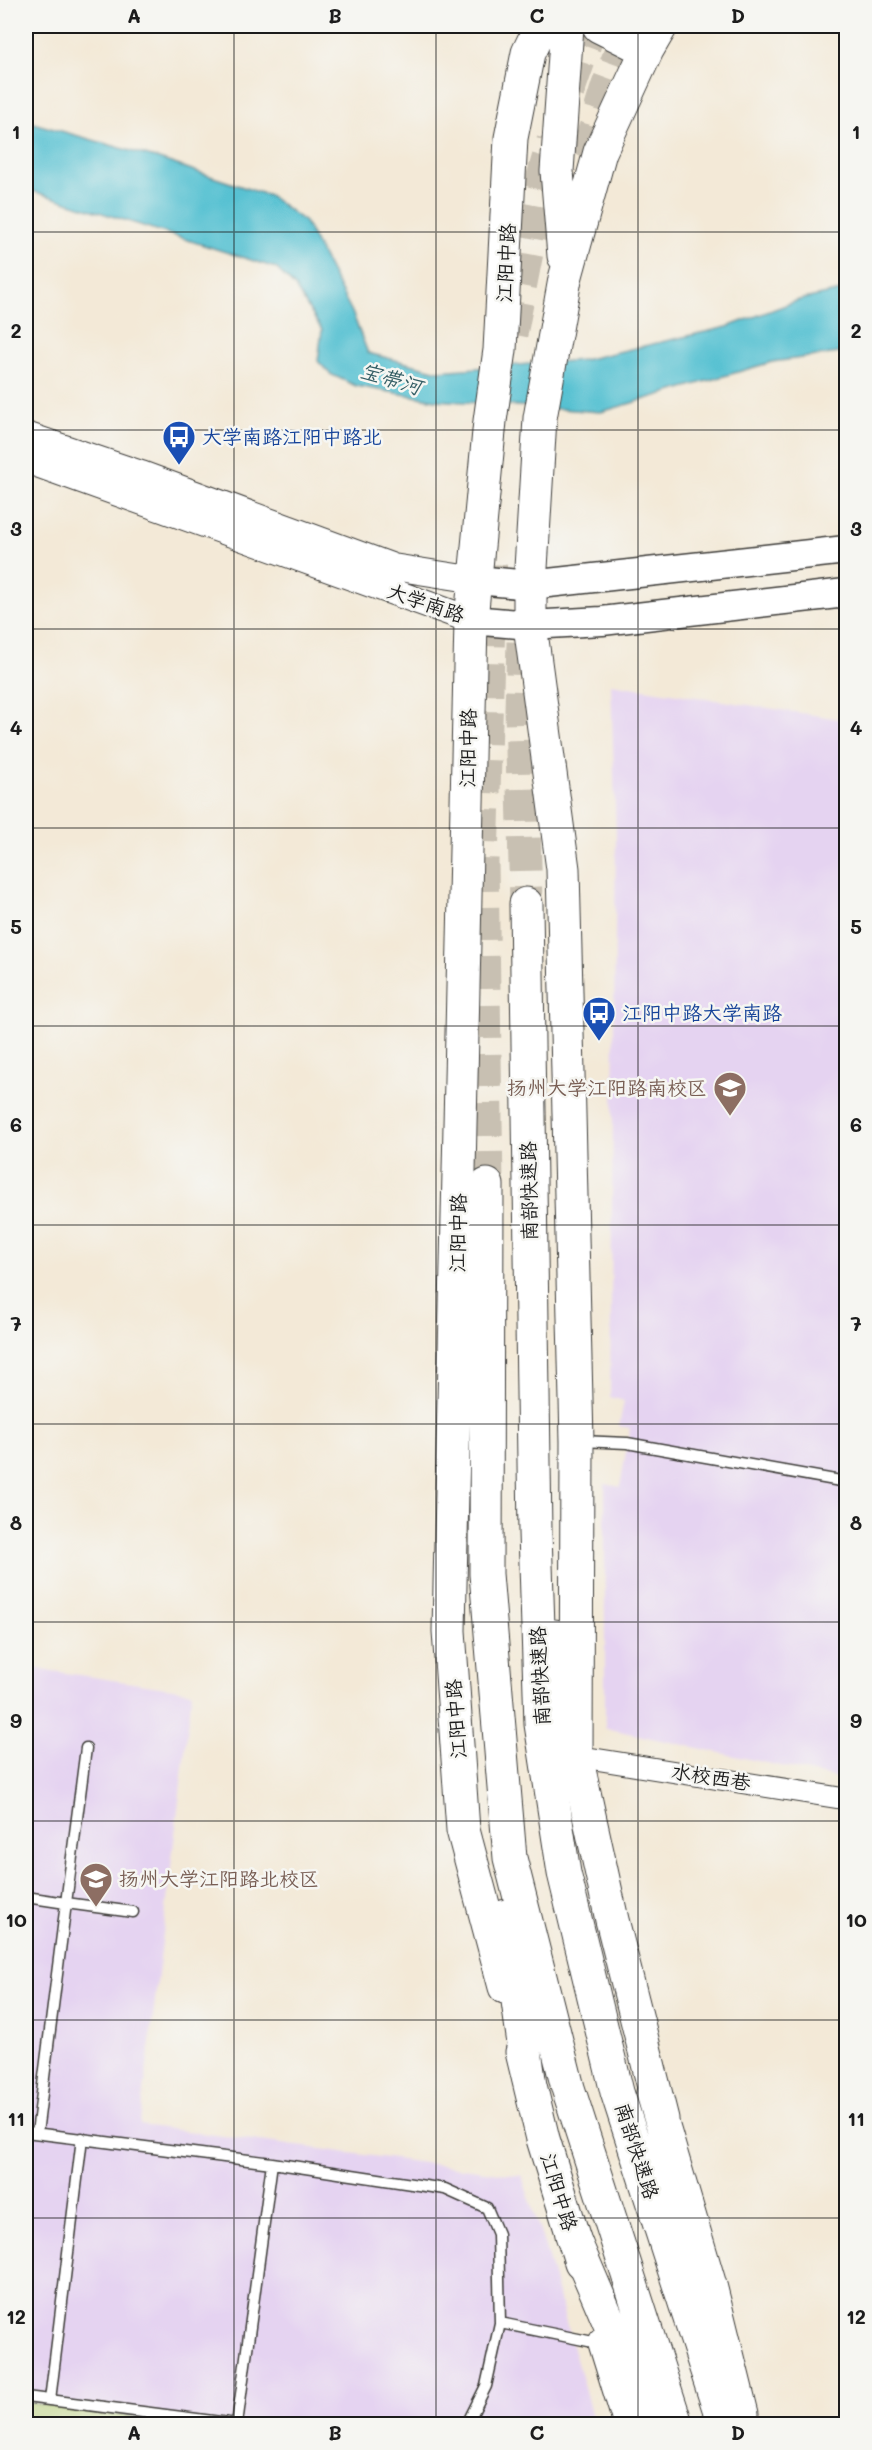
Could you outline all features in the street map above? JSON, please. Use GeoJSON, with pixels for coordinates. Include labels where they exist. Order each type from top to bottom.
{"type":"FeatureCollection","features":[{"type":"Feature","properties":{"kind":"main road","name":"江阳中路"},"geometry":{"type":"LineString","coordinates":[[541,26],[528,53],[511,138],[500,350],[490,421],[471,620],[449,1631],[463,1830],[543,2139],[630,2424]]}},
{"type":"Feature","properties":{"kind":"main road"},"geometry":{"type":"LineString","coordinates":[[566,279],[557,171],[567,26]]}},
{"type":"Feature","properties":{"kind":"main road"},"geometry":{"type":"LineString","coordinates":[[576,1756],[577,1441],[563,869],[530,625],[530,585],[540,418],[566,279],[600,152],[654,38],[599,26]]}},
{"type":"Feature","properties":{"kind":"main road","name":"大学南路"},"geometry":{"type":"LineString","coordinates":[[476,580],[530,585],[846,550]]}},
{"type":"Feature","properties":{"kind":"main road","name":"大学南路"},"geometry":{"type":"LineString","coordinates":[[471,620],[530,625],[602,621],[846,593]]}},
{"type":"Feature","properties":{"kind":"main road","name":"南部快速路"},"geometry":{"type":"LineString","coordinates":[[526,904],[535,1532],[541,1724],[564,1873],[618,2092],[724,2424]]}},
{"type":"Feature","properties":{"kind":"main road"},"geometry":{"type":"LineString","coordinates":[[487,1185],[486,1574],[478,1669],[499,1872],[529,2079]]}},
{"type":"Feature","properties":{"kind":"main road"},"geometry":{"type":"LineString","coordinates":[[530,1227],[543,1310],[553,1623],[576,1756],[653,2093],[711,2289],[745,2424]]}},
{"type":"Feature","properties":{"kind":"main road"},"geometry":{"type":"LineString","coordinates":[[486,1574],[510,1858],[568,2088],[676,2424]]}},
{"type":"Feature","properties":{"kind":"main road"},"geometry":{"type":"LineString","coordinates":[[653,2093],[758,2424]]}},
{"type":"Feature","properties":{"kind":"main road"},"geometry":{"type":"LineString","coordinates":[[572,2235],[636,2385],[649,2424]]}},
{"type":"Feature","properties":{"kind":"street","name":"大学南路"},"geometry":{"type":"LineString","coordinates":[[26,435],[141,474],[393,567],[476,580]]}},
{"type":"Feature","properties":{"kind":"street","name":"大学南路"},"geometry":{"type":"LineString","coordinates":[[26,460],[471,620]]}},
{"type":"Feature","properties":{"kind":"street","name":"水校西巷"},"geometry":{"type":"LineString","coordinates":[[576,1756],[846,1799]]}},
{"type":"Feature","properties":{"kind":"lane"},"geometry":{"type":"LineString","coordinates":[[577,1441],[627,1443],[846,1482]]}},
{"type":"Feature","properties":{"kind":"lane"},"geometry":{"type":"LineString","coordinates":[[86,1749],[66,1903],[31,2132],[272,2163],[445,2189],[487,2208],[498,2234],[500,2323],[486,2386],[467,2424]]}},
{"type":"Feature","properties":{"kind":"lane"},"geometry":{"type":"LineString","coordinates":[[26,1897],[133,1912]]}},
{"type":"Feature","properties":{"kind":"lane"},"geometry":{"type":"LineString","coordinates":[[50,2400],[82,2138]]}},
{"type":"Feature","properties":{"kind":"lane"},"geometry":{"type":"LineString","coordinates":[[26,2397],[237,2424],[272,2163]]}},
{"type":"Feature","properties":{"kind":"lane"},"geometry":{"type":"LineString","coordinates":[[500,2323],[606,2345]]}},
{"type":"Feature","properties":{"kind":"shaded area","name":"扬州大学江阳路南校区"},"geometry":{"type":"Polygon","coordinates":[[[611,684],[846,720],[846,1780],[605,1728],[605,1484],[620,1487],[630,1428],[619,1426],[624,1401],[610,1397],[616,836],[611,684]]]}},
{"type":"Feature","properties":{"kind":"shaded area","name":"扬州大学江阳路北校区"},"geometry":{"type":"Polygon","coordinates":[[[26,1667],[192,1692],[140,2125],[522,2176],[545,2247],[594,2424],[26,2424],[26,1667]]]}},
{"type":"Feature","properties":{"kind":"green space"},"geometry":{"type":"Polygon","coordinates":[[[26,2402],[189,2424],[26,2424],[26,2402]]]}},
{"type":"Feature","properties":{"kind":"water","name":"宝带河"},"geometry":{"type":"Polygon","coordinates":[[[26,121],[159,159],[270,196],[305,222],[352,312],[368,353],[438,371],[583,360],[727,327],[799,300],[846,290],[846,352],[772,362],[601,412],[436,400],[356,386],[330,374],[318,361],[322,330],[295,287],[276,268],[26,189],[26,121]]]}},
{"type":"Feature","properties":{"kind":"tunnel"},"geometry":{"type":"LineString","coordinates":[[568,92],[591,26]]}},
{"type":"Feature","properties":{"kind":"tunnel"},"geometry":{"type":"LineString","coordinates":[[586,158],[607,88],[630,26]]}},
{"type":"Feature","properties":{"kind":"tunnel"},"geometry":{"type":"LineString","coordinates":[[511,334],[539,191],[553,141]]}},
{"type":"Feature","properties":{"kind":"tunnel"},"geometry":{"type":"LineString","coordinates":[[487,1185],[482,862],[491,549]]}},
{"type":"Feature","properties":{"kind":"tunnel"},"geometry":{"type":"LineString","coordinates":[[523,642],[521,710],[526,904]]}},
{"type":"Feature","properties":{"kind":"place","name":"大学南路江阳中路北"},"geometry":{"type":"Point","coordinates":[179,466]}},
{"type":"Feature","properties":{"kind":"place","name":"江阳中路大学南路"},"geometry":{"type":"Point","coordinates":[599,1042]}},
{"type":"Feature","properties":{"kind":"place","name":"扬州大学江阳路南校区"},"geometry":{"type":"Point","coordinates":[730,1117]}},
{"type":"Feature","properties":{"kind":"place","name":"扬州大学江阳路北校区"},"geometry":{"type":"Point","coordinates":[96,1908]}}]}
